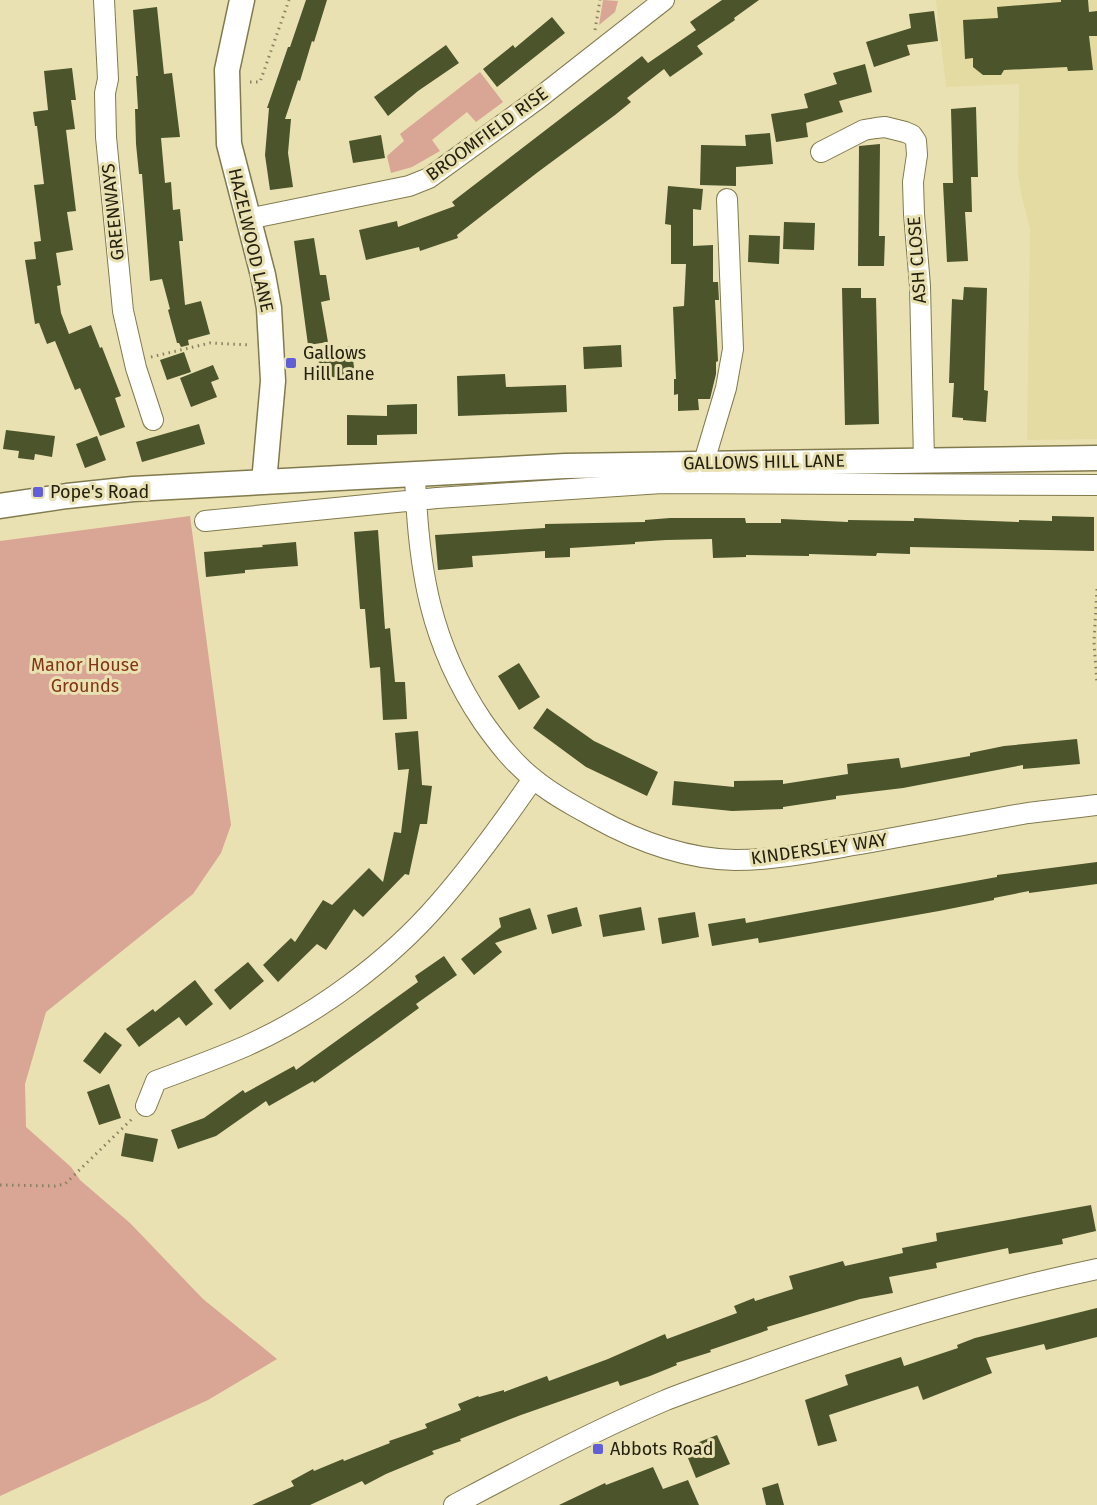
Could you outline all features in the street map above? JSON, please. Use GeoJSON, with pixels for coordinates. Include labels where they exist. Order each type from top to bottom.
{"type":"FeatureCollection","features":[{"type":"Feature","properties":{"kind":"street","name":"GREENWAYS"},"geometry":{"type":"LineString","coordinates":[[104,0],[108,79],[105,93],[106,137],[123,311],[134,361],[153,420]]}},
{"type":"Feature","properties":{"kind":"street","name":"HAZELWOOD LANE"},"geometry":{"type":"LineString","coordinates":[[242,0],[227,70],[229,144],[270,308],[273,381],[264,482]]}},
{"type":"Feature","properties":{"kind":"street","name":"BROOMFIELD RISE"},"geometry":{"type":"LineString","coordinates":[[248,219],[409,186],[429,178],[539,98],[643,6],[664,0]]}},
{"type":"Feature","properties":{"kind":"street","name":"ASH CLOSE"},"geometry":{"type":"LineString","coordinates":[[821,152],[847,148],[864,130],[885,127],[912,135],[917,147],[913,182],[920,286],[924,460]]}},
{"type":"Feature","properties":{"kind":"street"},"geometry":{"type":"LineString","coordinates":[[706,463],[706,454],[726,388],[733,349],[728,198]]}},
{"type":"Feature","properties":{"kind":"street","name":"GALLOWS HILL LANE"},"geometry":{"type":"LineString","coordinates":[[0,506],[134,489],[565,466],[1097,458]]}},
{"type":"Feature","properties":{"kind":"street","name":"KINDERSLEY WAY"},"geometry":{"type":"LineString","coordinates":[[415,475],[426,586],[445,654],[456,679],[491,733],[513,760],[553,794],[607,824],[657,846],[693,855],[734,860],[784,857],[1029,813],[1097,805]]}},
{"type":"Feature","properties":{"kind":"street","name":"GALLOWS HILL LANE"},"geometry":{"type":"LineString","coordinates":[[205,522],[416,500],[673,483],[1097,485]]}},
{"type":"Feature","properties":{"kind":"street"},"geometry":{"type":"LineString","coordinates":[[146,1106],[156,1081],[246,1046],[273,1032],[309,1012],[379,961],[439,903],[533,779]]}},
{"type":"Feature","properties":{"kind":"street"},"geometry":{"type":"LineString","coordinates":[[454,1505],[555,1452],[667,1400],[818,1345],[943,1306],[1018,1286],[1097,1269]]}},
{"type":"Feature","properties":{"kind":"path"},"geometry":{"type":"LineString","coordinates":[[250,82],[260,82],[289,0]]}},
{"type":"Feature","properties":{"kind":"path"},"geometry":{"type":"LineString","coordinates":[[595,30],[600,0]]}},
{"type":"Feature","properties":{"kind":"path"},"geometry":{"type":"LineString","coordinates":[[134,361],[210,343],[251,345]]}},
{"type":"Feature","properties":{"kind":"path"},"geometry":{"type":"LineString","coordinates":[[1097,589],[1094,642],[1097,684]]}},
{"type":"Feature","properties":{"kind":"path"},"geometry":{"type":"LineString","coordinates":[[0,1185],[65,1184],[146,1106]]}},
{"type":"Feature","properties":{"kind":"shaded area"},"geometry":{"type":"Polygon","coordinates":[[[936,0],[1097,0],[1097,439],[1027,440],[1030,229],[1018,175],[1019,84],[946,87],[936,0]]]}},
{"type":"Feature","properties":{"kind":"green space"},"geometry":{"type":"Polygon","coordinates":[[[603,0],[618,1],[615,12],[599,25],[603,0]]]}},
{"type":"Feature","properties":{"kind":"green space"},"geometry":{"type":"Polygon","coordinates":[[[480,72],[503,102],[476,122],[467,112],[432,140],[440,151],[412,167],[391,173],[387,156],[404,141],[400,134],[480,72]]]}},
{"type":"Feature","properties":{"kind":"green space","name":"Manor House Grounds"},"geometry":{"type":"Polygon","coordinates":[[[190,516],[231,825],[221,853],[193,894],[46,1012],[25,1084],[26,1127],[71,1167],[80,1180],[130,1223],[203,1299],[277,1359],[208,1400],[0,1496],[0,541],[190,516]]]}},
{"type":"Feature","properties":{"kind":"building"},"geometry":{"type":"Polygon","coordinates":[[[306,0],[327,0],[285,119],[291,119],[288,153],[293,187],[270,190],[265,155],[269,108],[267,108],[306,0]]]}},
{"type":"Feature","properties":{"kind":"building"},"geometry":{"type":"Polygon","coordinates":[[[722,0],[759,0],[697,46],[703,54],[670,77],[664,69],[627,98],[631,102],[457,235],[458,238],[420,251],[419,247],[366,260],[359,230],[397,221],[398,227],[455,206],[452,202],[642,56],[648,63],[696,30],[690,22],[722,0]]]}},
{"type":"Feature","properties":{"kind":"building"},"geometry":{"type":"Polygon","coordinates":[[[1061,0],[1088,0],[1089,12],[1097,11],[1097,36],[1089,36],[1093,70],[1068,71],[1067,67],[1004,70],[1001,75],[983,75],[973,67],[973,58],[965,59],[963,20],[998,18],[997,7],[1061,2],[1061,0]]]}},
{"type":"Feature","properties":{"kind":"building"},"geometry":{"type":"Polygon","coordinates":[[[157,7],[164,74],[172,73],[180,137],[161,138],[165,183],[171,182],[173,210],[180,209],[183,241],[179,241],[185,305],[201,301],[210,334],[188,340],[189,345],[181,347],[177,343],[162,279],[150,281],[142,174],[139,174],[136,144],[135,109],[138,109],[136,76],[138,76],[133,10],[157,7]]]}},
{"type":"Feature","properties":{"kind":"building"},"geometry":{"type":"Polygon","coordinates":[[[934,11],[938,41],[907,45],[910,55],[874,67],[866,42],[911,28],[909,14],[934,11]]]}},
{"type":"Feature","properties":{"kind":"building"},"geometry":{"type":"Polygon","coordinates":[[[552,17],[565,33],[497,87],[483,69],[513,45],[515,48],[552,17]]]}},
{"type":"Feature","properties":{"kind":"building"},"geometry":{"type":"Polygon","coordinates":[[[446,45],[459,63],[418,91],[388,116],[374,97],[446,45]]]}},
{"type":"Feature","properties":{"kind":"building"},"geometry":{"type":"Polygon","coordinates":[[[865,64],[872,92],[839,101],[843,112],[806,123],[808,137],[776,142],[771,114],[808,108],[804,94],[837,84],[833,73],[865,64]]]}},
{"type":"Feature","properties":{"kind":"building"},"geometry":{"type":"Polygon","coordinates":[[[72,68],[76,100],[71,100],[75,129],[66,130],[76,211],[67,212],[73,250],[56,253],[61,285],[57,286],[61,313],[69,334],[91,325],[121,396],[115,398],[125,427],[100,436],[80,388],[75,390],[55,341],[47,344],[39,323],[35,324],[25,260],[36,259],[34,242],[41,241],[34,185],[44,184],[37,126],[35,126],[33,112],[48,110],[44,71],[72,68]]]}},
{"type":"Feature","properties":{"kind":"building"},"geometry":{"type":"Polygon","coordinates":[[[976,107],[978,177],[971,177],[972,212],[965,212],[968,261],[947,262],[943,183],[953,183],[951,109],[976,107]]]}},
{"type":"Feature","properties":{"kind":"building"},"geometry":{"type":"Polygon","coordinates":[[[770,133],[773,164],[736,167],[736,186],[700,185],[701,145],[746,146],[745,135],[770,133]]]}},
{"type":"Feature","properties":{"kind":"building"},"geometry":{"type":"Polygon","coordinates":[[[381,135],[385,158],[353,163],[349,141],[381,135]]]}},
{"type":"Feature","properties":{"kind":"building"},"geometry":{"type":"Polygon","coordinates":[[[880,144],[879,236],[885,236],[884,266],[858,266],[859,146],[880,144]]]}},
{"type":"Feature","properties":{"kind":"building"},"geometry":{"type":"Polygon","coordinates":[[[668,186],[703,189],[701,210],[693,209],[693,246],[713,245],[713,282],[718,282],[719,300],[715,300],[718,361],[710,399],[698,399],[699,410],[678,411],[678,394],[674,395],[674,379],[676,379],[673,307],[684,306],[686,264],[671,264],[671,225],[665,224],[668,186]]]}},
{"type":"Feature","properties":{"kind":"building"},"geometry":{"type":"Polygon","coordinates":[[[784,222],[815,223],[814,250],[783,249],[784,222]]]}},
{"type":"Feature","properties":{"kind":"building"},"geometry":{"type":"Polygon","coordinates":[[[749,235],[780,236],[779,264],[748,262],[749,235]]]}},
{"type":"Feature","properties":{"kind":"building"},"geometry":{"type":"Polygon","coordinates":[[[314,238],[320,275],[326,275],[330,300],[321,302],[328,342],[308,345],[294,241],[314,238]]]}},
{"type":"Feature","properties":{"kind":"building"},"geometry":{"type":"Polygon","coordinates":[[[964,287],[987,288],[984,390],[988,391],[986,422],[952,417],[954,383],[949,383],[952,299],[963,300],[964,287]]]}},
{"type":"Feature","properties":{"kind":"building"},"geometry":{"type":"Polygon","coordinates":[[[842,288],[861,288],[861,298],[876,298],[879,424],[845,425],[842,288]]]}},
{"type":"Feature","properties":{"kind":"building"},"geometry":{"type":"Polygon","coordinates":[[[621,345],[622,367],[584,369],[583,347],[621,345]]]}},
{"type":"Feature","properties":{"kind":"building"},"geometry":{"type":"Polygon","coordinates":[[[351,346],[355,374],[321,379],[317,351],[351,346]]]}},
{"type":"Feature","properties":{"kind":"building"},"geometry":{"type":"Polygon","coordinates":[[[184,352],[191,372],[167,380],[160,360],[184,352]]]}},
{"type":"Feature","properties":{"kind":"building"},"geometry":{"type":"Polygon","coordinates":[[[213,365],[219,379],[211,382],[217,397],[191,407],[180,378],[213,365]]]}},
{"type":"Feature","properties":{"kind":"building"},"geometry":{"type":"Polygon","coordinates":[[[505,374],[506,387],[566,385],[567,412],[458,416],[457,376],[505,374]]]}},
{"type":"Feature","properties":{"kind":"building"},"geometry":{"type":"Polygon","coordinates":[[[417,404],[417,434],[377,435],[377,445],[347,445],[347,415],[387,416],[387,405],[417,404]]]}},
{"type":"Feature","properties":{"kind":"building"},"geometry":{"type":"Polygon","coordinates":[[[199,424],[205,444],[142,462],[136,442],[199,424]]]}},
{"type":"Feature","properties":{"kind":"building"},"geometry":{"type":"Polygon","coordinates":[[[6,430],[55,436],[52,457],[35,454],[34,460],[18,458],[19,451],[3,449],[6,430]]]}},
{"type":"Feature","properties":{"kind":"building"},"geometry":{"type":"Polygon","coordinates":[[[97,436],[106,460],[85,468],[76,444],[97,436]]]}},
{"type":"Feature","properties":{"kind":"building"},"geometry":{"type":"Polygon","coordinates":[[[1052,516],[1094,517],[1094,551],[910,547],[910,554],[877,553],[876,556],[809,554],[809,556],[746,555],[746,557],[713,558],[712,539],[666,540],[570,548],[570,557],[545,558],[545,551],[472,556],[473,567],[438,570],[435,535],[545,528],[545,524],[645,522],[645,520],[670,518],[745,518],[746,523],[781,523],[781,519],[848,522],[848,520],[914,521],[914,518],[1019,522],[1019,520],[1052,521],[1052,516]]]}},
{"type":"Feature","properties":{"kind":"building"},"geometry":{"type":"Polygon","coordinates":[[[378,530],[385,629],[390,628],[395,682],[405,682],[407,719],[383,720],[380,667],[370,668],[365,609],[360,609],[354,532],[378,530]]]}},
{"type":"Feature","properties":{"kind":"building"},"geometry":{"type":"Polygon","coordinates":[[[296,542],[298,566],[245,570],[245,573],[206,577],[204,552],[296,542]]]}},
{"type":"Feature","properties":{"kind":"building"},"geometry":{"type":"Polygon","coordinates":[[[519,663],[540,697],[519,710],[498,676],[519,663]]]}},
{"type":"Feature","properties":{"kind":"building"},"geometry":{"type":"Polygon","coordinates":[[[547,708],[594,741],[658,772],[647,796],[586,767],[533,728],[547,708]]]}},
{"type":"Feature","properties":{"kind":"building"},"geometry":{"type":"Polygon","coordinates":[[[418,731],[422,785],[432,786],[427,824],[420,824],[409,875],[405,874],[363,917],[354,909],[326,950],[317,944],[278,982],[263,965],[291,938],[295,942],[323,900],[332,905],[369,868],[383,882],[394,832],[401,833],[409,769],[398,770],[395,733],[418,731]]]}},
{"type":"Feature","properties":{"kind":"building"},"geometry":{"type":"Polygon","coordinates":[[[1077,739],[1080,764],[1023,769],[1023,765],[903,788],[836,796],[836,799],[783,807],[783,809],[732,811],[672,805],[674,781],[734,787],[734,781],[783,780],[783,784],[848,774],[847,764],[899,758],[901,768],[970,756],[970,753],[1004,746],[1077,739]]]}},
{"type":"Feature","properties":{"kind":"building"},"geometry":{"type":"Polygon","coordinates":[[[1097,862],[1097,884],[1029,893],[1029,891],[939,911],[759,943],[758,938],[712,946],[708,924],[745,918],[746,923],[997,877],[997,875],[1097,862]]]}},
{"type":"Feature","properties":{"kind":"building"},"geometry":{"type":"Polygon","coordinates":[[[577,907],[582,926],[552,934],[547,915],[577,907]]]}},
{"type":"Feature","properties":{"kind":"building"},"geometry":{"type":"Polygon","coordinates":[[[641,907],[645,930],[603,937],[599,915],[641,907]]]}},
{"type":"Feature","properties":{"kind":"building"},"geometry":{"type":"Polygon","coordinates":[[[530,908],[537,929],[495,943],[502,952],[474,975],[461,959],[501,927],[499,918],[530,908]]]}},
{"type":"Feature","properties":{"kind":"building"},"geometry":{"type":"Polygon","coordinates":[[[695,912],[699,937],[662,944],[658,918],[695,912]]]}},
{"type":"Feature","properties":{"kind":"building"},"geometry":{"type":"Polygon","coordinates":[[[444,956],[457,975],[416,1004],[419,1008],[378,1038],[314,1083],[313,1081],[269,1106],[266,1101],[216,1136],[178,1149],[171,1130],[204,1118],[243,1090],[245,1093],[294,1066],[296,1070],[418,982],[415,976],[444,956]]]}},
{"type":"Feature","properties":{"kind":"building"},"geometry":{"type":"Polygon","coordinates":[[[248,962],[264,981],[230,1010],[214,990],[248,962]]]}},
{"type":"Feature","properties":{"kind":"building"},"geometry":{"type":"Polygon","coordinates":[[[195,980],[213,1004],[186,1026],[179,1017],[139,1047],[126,1029],[153,1009],[155,1012],[195,980]]]}},
{"type":"Feature","properties":{"kind":"building"},"geometry":{"type":"Polygon","coordinates":[[[105,1032],[122,1045],[100,1074],[83,1061],[105,1032]]]}},
{"type":"Feature","properties":{"kind":"building"},"geometry":{"type":"Polygon","coordinates":[[[109,1084],[121,1118],[99,1125],[87,1092],[109,1084]]]}},
{"type":"Feature","properties":{"kind":"building"},"geometry":{"type":"Polygon","coordinates":[[[125,1133],[158,1139],[153,1162],[121,1156],[125,1133]]]}},
{"type":"Feature","properties":{"kind":"building"},"geometry":{"type":"Polygon","coordinates":[[[1091,1205],[1096,1231],[1062,1239],[1063,1244],[1009,1254],[1008,1248],[936,1263],[937,1268],[889,1277],[893,1293],[860,1299],[767,1327],[768,1330],[676,1363],[677,1365],[650,1376],[620,1386],[618,1381],[521,1415],[432,1451],[434,1454],[365,1485],[362,1481],[310,1505],[252,1505],[294,1486],[291,1481],[313,1469],[314,1471],[343,1459],[344,1461],[390,1443],[389,1441],[427,1428],[425,1424],[461,1410],[458,1404],[478,1396],[504,1390],[504,1392],[547,1376],[549,1381],[665,1334],[667,1339],[737,1313],[734,1306],[754,1298],[755,1301],[793,1289],[789,1276],[843,1261],[845,1266],[903,1253],[902,1248],[937,1241],[936,1233],[1091,1205]]]}},
{"type":"Feature","properties":{"kind":"building"},"geometry":{"type":"Polygon","coordinates":[[[1097,1308],[1097,1337],[1046,1350],[1044,1344],[986,1358],[992,1373],[923,1400],[918,1386],[829,1415],[837,1441],[818,1446],[805,1400],[848,1385],[845,1375],[901,1357],[904,1366],[958,1348],[957,1345],[975,1338],[1097,1308]]]}},
{"type":"Feature","properties":{"kind":"building"},"geometry":{"type":"Polygon","coordinates":[[[717,1435],[730,1464],[696,1478],[684,1448],[717,1435]]]}},
{"type":"Feature","properties":{"kind":"building"},"geometry":{"type":"Polygon","coordinates":[[[653,1467],[663,1489],[688,1480],[699,1505],[559,1505],[605,1483],[606,1485],[653,1467]]]}},
{"type":"Feature","properties":{"kind":"building"},"geometry":{"type":"Polygon","coordinates":[[[778,1483],[784,1505],[766,1505],[762,1488],[778,1483]]]}},
{"type":"Feature","properties":{"kind":"place","name":"Gallows Hill Lane"},"geometry":{"type":"Point","coordinates":[291,363]}},
{"type":"Feature","properties":{"kind":"place","name":"Pope's Road"},"geometry":{"type":"Point","coordinates":[38,492]}},
{"type":"Feature","properties":{"kind":"place","name":"Abbots Road"},"geometry":{"type":"Point","coordinates":[598,1449]}}]}
